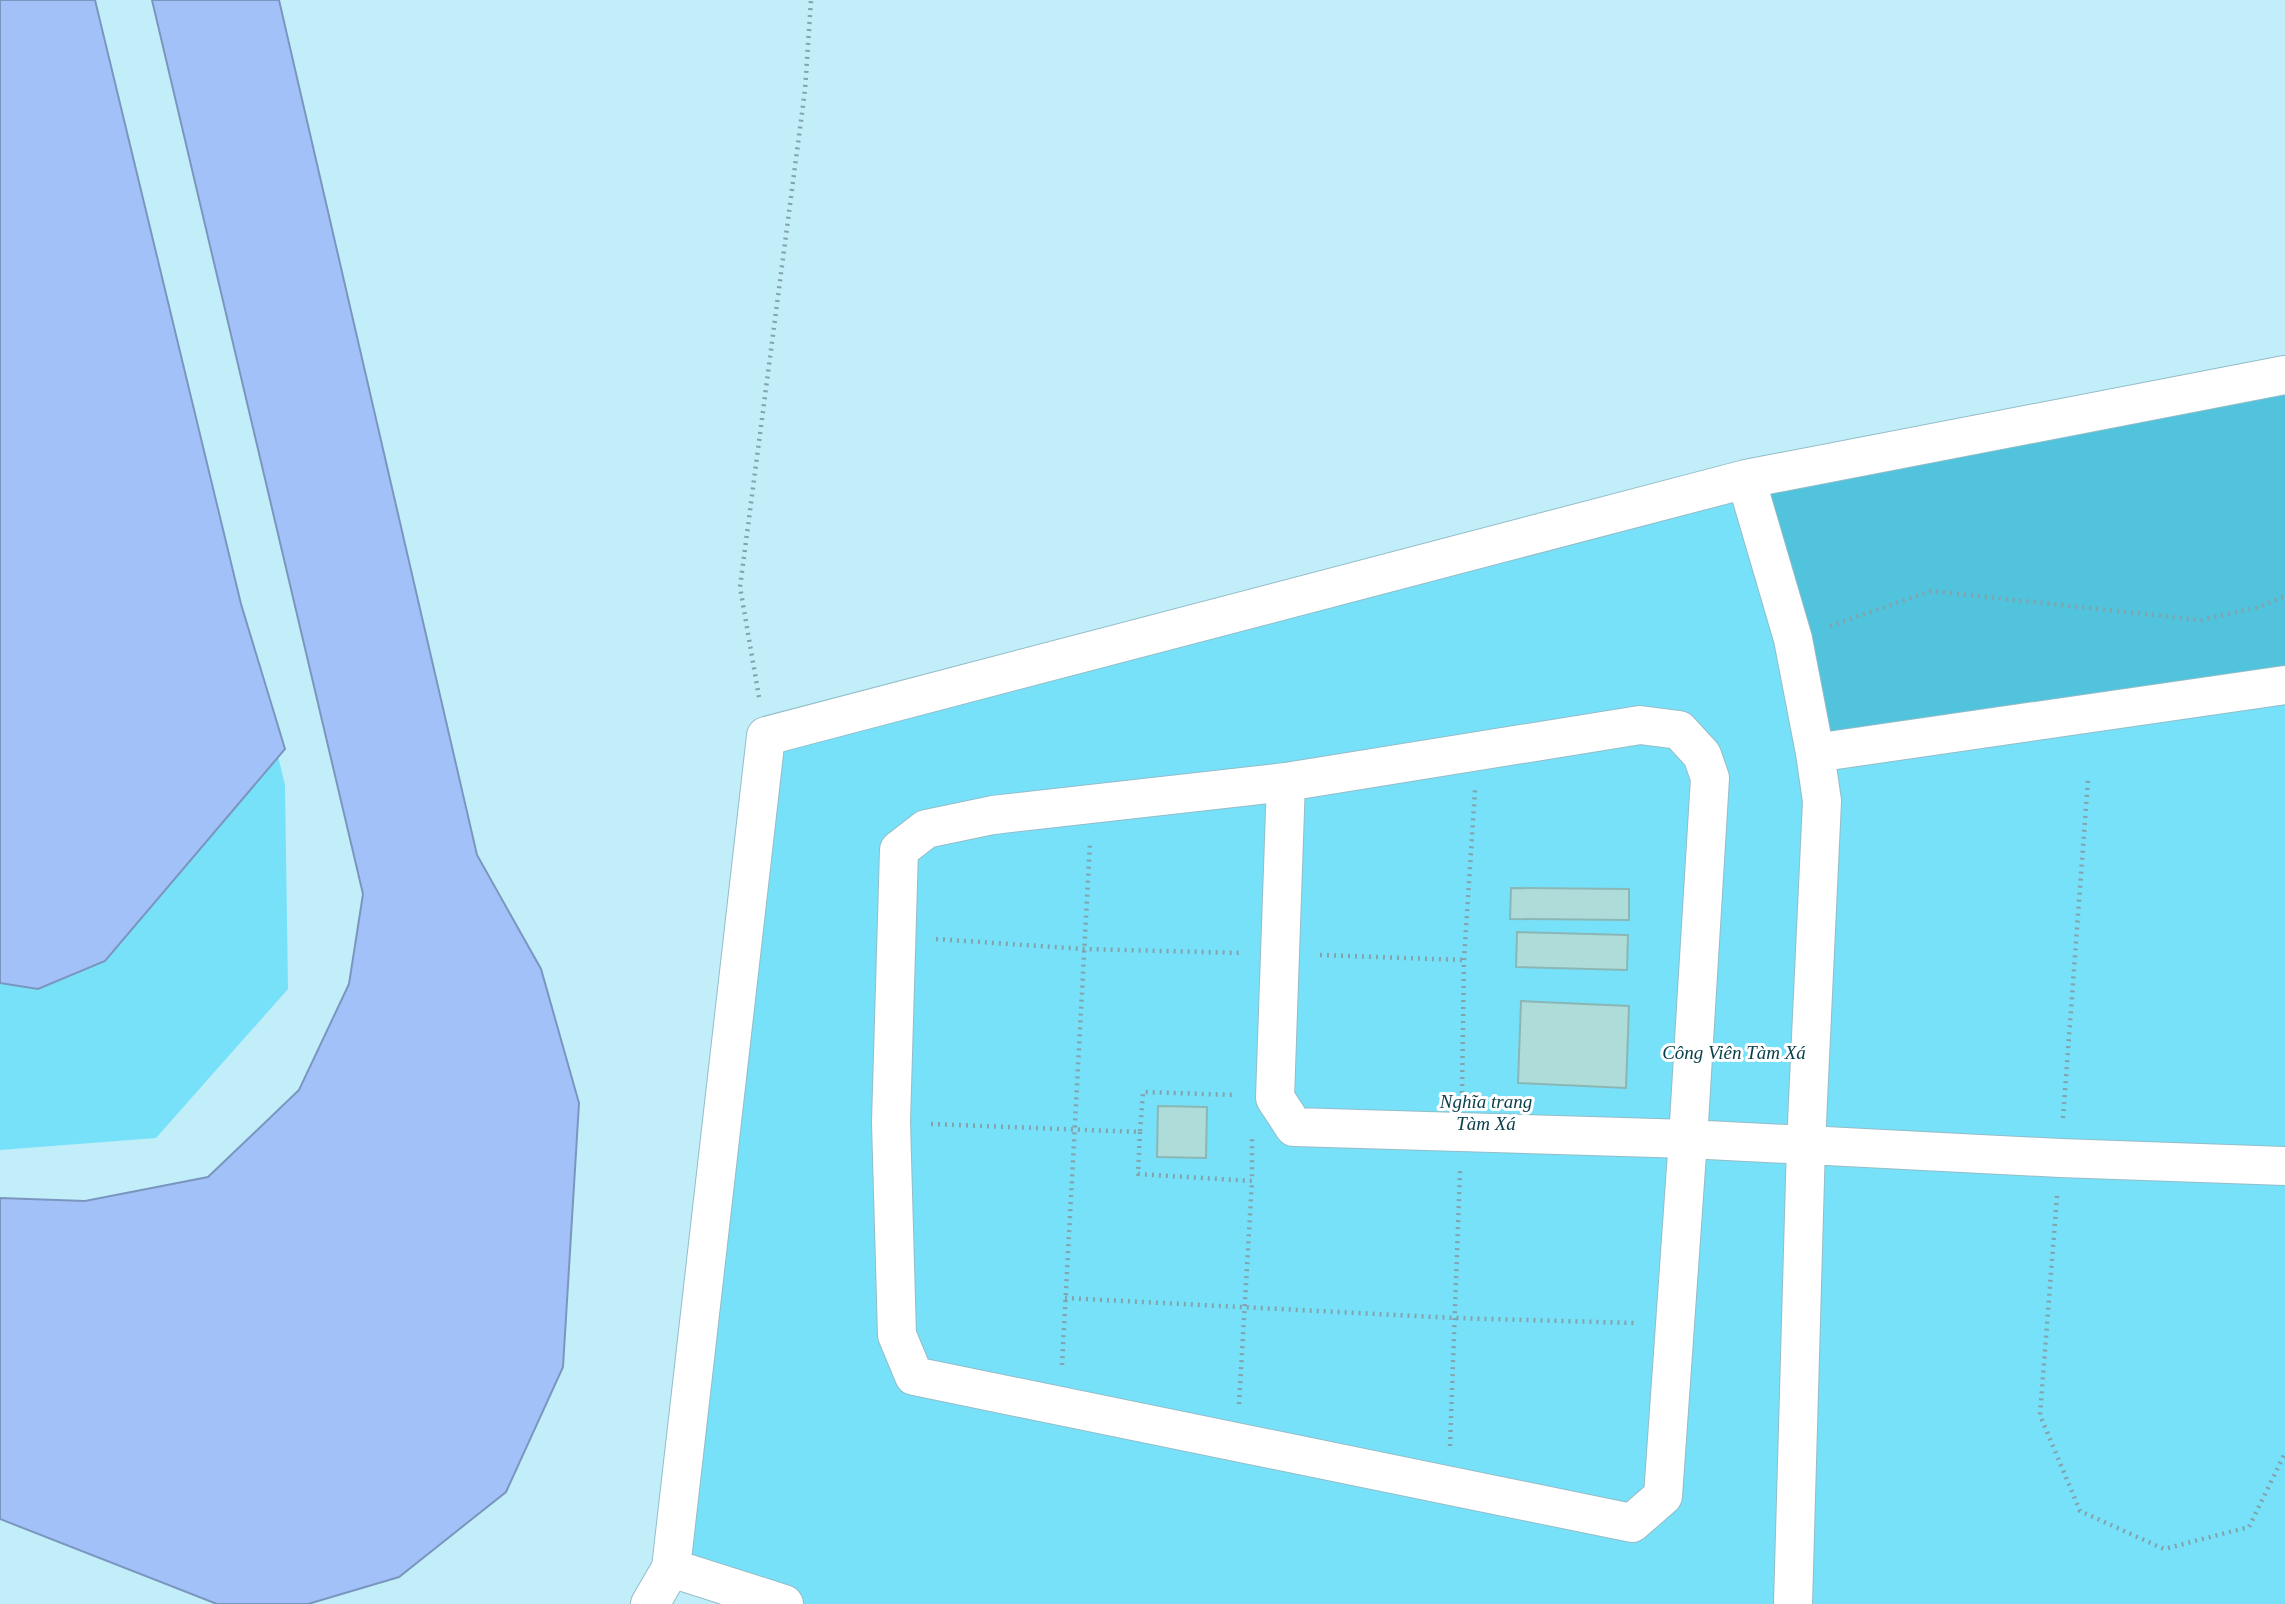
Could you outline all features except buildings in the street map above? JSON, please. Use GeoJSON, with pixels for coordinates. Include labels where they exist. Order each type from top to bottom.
{"type":"FeatureCollection","features":[{"type":"Feature","properties":{"kind":"street"},"geometry":{"type":"LineString","coordinates":[[650,1604],[671,1568],[766,736],[1746,479],[2285,376]]}},
{"type":"Feature","properties":{"kind":"street"},"geometry":{"type":"LineString","coordinates":[[1746,479],[1793,639],[1822,801],[1806,1144],[1793,1604]]}},
{"type":"Feature","properties":{"kind":"street"},"geometry":{"type":"LineString","coordinates":[[1815,753],[2285,685]]}},
{"type":"Feature","properties":{"kind":"street"},"geometry":{"type":"LineString","coordinates":[[1640,725],[1679,730],[1702,755],[1710,778],[1663,1496],[1632,1523],[914,1376],[897,1335],[891,1122],[899,850],[926,829],[993,815],[1286,782],[1640,725]]}},
{"type":"Feature","properties":{"kind":"street"},"geometry":{"type":"LineString","coordinates":[[1286,782],[1275,1098],[1294,1127],[1688,1139],[2060,1158],[2285,1166]]}},
{"type":"Feature","properties":{"kind":"street"},"geometry":{"type":"LineString","coordinates":[[671,1568],[784,1604]]}},
{"type":"Feature","properties":{"kind":"path"},"geometry":{"type":"LineString","coordinates":[[766,736],[740,587],[805,90],[811,0]]}},
{"type":"Feature","properties":{"kind":"path"},"geometry":{"type":"LineString","coordinates":[[1793,639],[1931,591],[2201,620],[2259,607],[2285,596]]}},
{"type":"Feature","properties":{"kind":"path"},"geometry":{"type":"LineString","coordinates":[[2088,780],[2040,1415],[2080,1511],[2164,1549],[2249,1527],[2285,1453]]}},
{"type":"Feature","properties":{"kind":"path"},"geometry":{"type":"LineString","coordinates":[[1060,1406],[1092,803]]}},
{"type":"Feature","properties":{"kind":"path"},"geometry":{"type":"LineString","coordinates":[[896,937],[1084,949],[1464,960]]}},
{"type":"Feature","properties":{"kind":"path"},"geometry":{"type":"LineString","coordinates":[[1252,1181],[1138,1174],[1143,1092],[1275,1098]]}},
{"type":"Feature","properties":{"kind":"path"},"geometry":{"type":"LineString","coordinates":[[891,1122],[1140,1132]]}},
{"type":"Feature","properties":{"kind":"path"},"geometry":{"type":"LineString","coordinates":[[1236,1442],[1252,1181],[1252,1132]]}},
{"type":"Feature","properties":{"kind":"path"},"geometry":{"type":"LineString","coordinates":[[1065,1298],[1455,1318],[1675,1324]]}},
{"type":"Feature","properties":{"kind":"green space"},"geometry":{"type":"Polygon","coordinates":[[[0,0],[95,0],[285,785],[288,989],[156,1138],[0,1150],[0,0]]]}},
{"type":"Feature","properties":{"kind":"green space","name":"Nghĩa trang Tàm Xá"},"geometry":{"type":"Polygon","coordinates":[[[2285,375],[2285,1604],[787,1604],[671,1568],[766,736],[1746,479],[2285,375]]]}},
{"type":"Feature","properties":{"kind":"shaded area"},"geometry":{"type":"Polygon","coordinates":[[[0,0],[95,0],[241,604],[285,749],[105,961],[38,989],[0,983],[0,0]]]}},
{"type":"Feature","properties":{"kind":"shaded area"},"geometry":{"type":"Polygon","coordinates":[[[152,0],[279,0],[477,855],[541,969],[579,1103],[563,1367],[506,1492],[399,1577],[308,1604],[217,1604],[0,1519],[0,1198],[85,1201],[208,1177],[299,1090],[349,984],[363,894],[152,0]]]}},
{"type":"Feature","properties":{"kind":"shaded area"},"geometry":{"type":"Polygon","coordinates":[[[2285,376],[2285,685],[1815,753],[1746,479],[2285,376]]]}},
{"type":"Feature","properties":{"kind":"park label","name":"Công Viên Tàm Xá"},"geometry":{"type":"Point","coordinates":[1734,1052]}}]}
